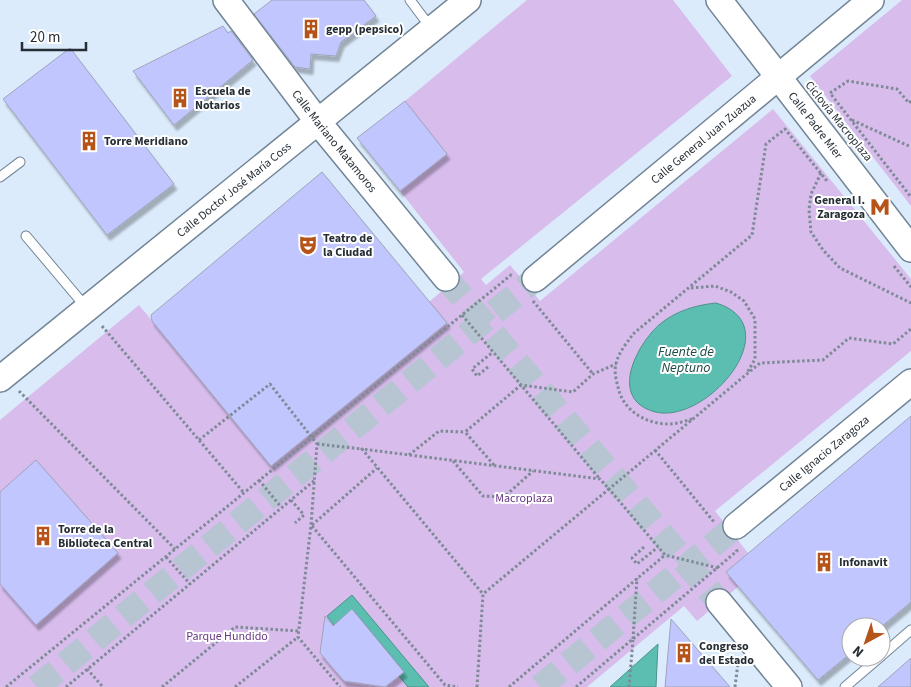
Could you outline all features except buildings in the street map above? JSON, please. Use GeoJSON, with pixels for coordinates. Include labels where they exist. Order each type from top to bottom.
{"type":"FeatureCollection","features":[{"type":"Feature","properties":{"kind":"street","name":"Calle Mariano Matamoros"},"geometry":{"type":"LineString","coordinates":[[226,0],[318,122],[446,278]]}},
{"type":"Feature","properties":{"kind":"street","name":"Calle Doctor José María Coss"},"geometry":{"type":"LineString","coordinates":[[2,377],[94,316],[318,122],[468,0]]}},
{"type":"Feature","properties":{"kind":"street","name":"Calle Padre Mier"},"geometry":{"type":"LineString","coordinates":[[719,0],[778,78],[902,257]]}},
{"type":"Feature","properties":{"kind":"street","name":"Calle General Juan Zuazua"},"geometry":{"type":"LineString","coordinates":[[528,286],[871,0]]}},
{"type":"Feature","properties":{"kind":"street","name":"Calle Ignacio Zaragoza"},"geometry":{"type":"LineString","coordinates":[[728,532],[911,382]]}},
{"type":"Feature","properties":{"kind":"street"},"geometry":{"type":"LineString","coordinates":[[719,602],[789,687]]}},
{"type":"Feature","properties":{"kind":"lane"},"geometry":{"type":"LineString","coordinates":[[410,0],[432,29]]}},
{"type":"Feature","properties":{"kind":"lane"},"geometry":{"type":"LineString","coordinates":[[0,177],[20,162]]}},
{"type":"Feature","properties":{"kind":"lane"},"geometry":{"type":"LineString","coordinates":[[26,236],[94,316]]}},
{"type":"Feature","properties":{"kind":"lane"},"geometry":{"type":"LineString","coordinates":[[891,647],[911,630]]}},
{"type":"Feature","properties":{"kind":"lane"},"geometry":{"type":"LineString","coordinates":[[845,687],[868,667]]}},
{"type":"Feature","properties":{"kind":"path"},"geometry":{"type":"LineString","coordinates":[[911,101],[908,103],[897,89],[848,81],[830,93],[911,197]]}},
{"type":"Feature","properties":{"kind":"path"},"geometry":{"type":"LineString","coordinates":[[851,120],[911,147]]}},
{"type":"Feature","properties":{"kind":"path"},"geometry":{"type":"LineString","coordinates":[[692,419],[670,424],[649,421],[634,414],[626,407],[619,394],[616,378],[616,364],[621,352],[633,334],[752,235],[766,144],[785,129],[833,189]]}},
{"type":"Feature","properties":{"kind":"path"},"geometry":{"type":"LineString","coordinates":[[821,174],[811,194],[809,210],[811,232],[823,250],[840,268],[911,303]]}},
{"type":"Feature","properties":{"kind":"path"},"geometry":{"type":"LineString","coordinates":[[902,257],[911,287]]}},
{"type":"Feature","properties":{"kind":"path"},"geometry":{"type":"LineString","coordinates":[[6,687],[511,275],[528,286],[593,374]]}},
{"type":"Feature","properties":{"kind":"path"},"geometry":{"type":"LineString","coordinates":[[690,288],[715,286],[731,292],[744,301],[755,320],[755,359],[745,376]]}},
{"type":"Feature","properties":{"kind":"path"},"geometry":{"type":"LineString","coordinates":[[94,316],[244,493]]}},
{"type":"Feature","properties":{"kind":"path"},"geometry":{"type":"LineString","coordinates":[[462,316],[665,556],[718,568]]}},
{"type":"Feature","properties":{"kind":"path"},"geometry":{"type":"LineString","coordinates":[[483,594],[760,363],[823,360],[849,338],[893,344],[911,329]]}},
{"type":"Feature","properties":{"kind":"path"},"geometry":{"type":"LineString","coordinates":[[488,367],[477,376],[472,369],[493,352]]}},
{"type":"Feature","properties":{"kind":"path"},"geometry":{"type":"LineString","coordinates":[[408,455],[439,431],[465,432],[521,385],[573,392],[593,374],[616,364]]}},
{"type":"Feature","properties":{"kind":"path"},"geometry":{"type":"LineString","coordinates":[[2,377],[175,549]]}},
{"type":"Feature","properties":{"kind":"path"},"geometry":{"type":"LineString","coordinates":[[199,440],[270,384],[318,444],[600,479]]}},
{"type":"Feature","properties":{"kind":"path"},"geometry":{"type":"LineString","coordinates":[[465,432],[494,466]]}},
{"type":"Feature","properties":{"kind":"path"},"geometry":{"type":"LineString","coordinates":[[318,444],[298,637],[340,687]]}},
{"type":"Feature","properties":{"kind":"path"},"geometry":{"type":"LineString","coordinates":[[362,449],[483,594],[476,687]]}},
{"type":"Feature","properties":{"kind":"path"},"geometry":{"type":"LineString","coordinates":[[576,687],[737,550],[728,532],[655,450]]}},
{"type":"Feature","properties":{"kind":"path"},"geometry":{"type":"LineString","coordinates":[[453,460],[482,496],[504,497],[534,470]]}},
{"type":"Feature","properties":{"kind":"path"},"geometry":{"type":"LineString","coordinates":[[311,525],[377,468]]}},
{"type":"Feature","properties":{"kind":"path"},"geometry":{"type":"LineString","coordinates":[[259,480],[281,508]]}},
{"type":"Feature","properties":{"kind":"path"},"geometry":{"type":"LineString","coordinates":[[66,687],[314,480]]}},
{"type":"Feature","properties":{"kind":"path"},"geometry":{"type":"LineString","coordinates":[[291,500],[304,515],[295,523]]}},
{"type":"Feature","properties":{"kind":"path"},"geometry":{"type":"LineString","coordinates":[[311,525],[445,685],[458,687]]}},
{"type":"Feature","properties":{"kind":"path"},"geometry":{"type":"LineString","coordinates":[[644,548],[632,558],[638,564],[658,547]]}},
{"type":"Feature","properties":{"kind":"path"},"geometry":{"type":"LineString","coordinates":[[509,687],[665,556]]}},
{"type":"Feature","properties":{"kind":"path"},"geometry":{"type":"LineString","coordinates":[[166,557],[190,584]]}},
{"type":"Feature","properties":{"kind":"path"},"geometry":{"type":"LineString","coordinates":[[629,687],[637,578]]}},
{"type":"Feature","properties":{"kind":"path"},"geometry":{"type":"LineString","coordinates":[[162,687],[235,627],[298,631]]}},
{"type":"Feature","properties":{"kind":"path"},"geometry":{"type":"LineString","coordinates":[[235,687],[298,637]]}},
{"type":"Feature","properties":{"kind":"path"},"geometry":{"type":"LineString","coordinates":[[735,687],[739,656]]}},
{"type":"Feature","properties":{"kind":"path"},"geometry":{"type":"LineString","coordinates":[[87,669],[103,687]]}},
{"type":"Feature","properties":{"kind":"green space","name":"Macroplaza"},"geometry":{"type":"Polygon","coordinates":[[[527,0],[673,0],[732,76],[481,279],[486,285],[510,265],[540,301],[773,109],[911,279],[911,351],[715,511],[748,553],[727,572],[739,586],[697,621],[684,606],[587,687],[0,687],[0,420],[139,305],[271,465],[429,302],[464,272],[400,191],[447,154],[405,101],[527,0]]]}},
{"type":"Feature","properties":{"kind":"green space"},"geometry":{"type":"Polygon","coordinates":[[[902,0],[911,0],[911,206],[810,76],[902,0]]]}},
{"type":"Feature","properties":{"kind":"water","name":"Fuente de Neptuno"},"geometry":{"type":"Polygon","coordinates":[[[716,303],[737,315],[745,332],[743,352],[732,372],[715,391],[695,405],[673,412],[652,411],[639,404],[632,394],[630,383],[631,370],[643,344],[651,333],[666,319],[679,312],[701,305],[716,303]]]}},
{"type":"Feature","properties":{"kind":"water"},"geometry":{"type":"Polygon","coordinates":[[[352,595],[429,687],[408,687],[399,676],[404,672],[353,610],[334,625],[327,616],[352,595]]]}},
{"type":"Feature","properties":{"kind":"water"},"geometry":{"type":"Polygon","coordinates":[[[658,644],[656,687],[610,687],[658,644]]]}},
{"type":"Feature","properties":{"kind":"tunnel"},"geometry":{"type":"LineString","coordinates":[[446,278],[719,602]]}},
{"type":"Feature","properties":{"kind":"tunnel"},"geometry":{"type":"LineString","coordinates":[[37,687],[535,279]]}},
{"type":"Feature","properties":{"kind":"tunnel"},"geometry":{"type":"LineString","coordinates":[[540,687],[736,526]]}},
{"type":"Feature","properties":{"kind":"place","name":"gepp (pepsico)"},"geometry":{"type":"Point","coordinates":[311,29]}},
{"type":"Feature","properties":{"kind":"place","name":"Escuela de Notarios"},"geometry":{"type":"Point","coordinates":[180,98]}},
{"type":"Feature","properties":{"kind":"place","name":"Torre Meridiano"},"geometry":{"type":"Point","coordinates":[89,141]}},
{"type":"Feature","properties":{"kind":"place","name":"General I. Zaragoza"},"geometry":{"type":"Point","coordinates":[880,207]}},
{"type":"Feature","properties":{"kind":"place","name":"Teatro de la Ciudad"},"geometry":{"type":"Point","coordinates":[308,245]}},
{"type":"Feature","properties":{"kind":"place","name":"Torre de la Biblioteca Central"},"geometry":{"type":"Point","coordinates":[43,536]}},
{"type":"Feature","properties":{"kind":"place","name":"Infonavit"},"geometry":{"type":"Point","coordinates":[824,562]}},
{"type":"Feature","properties":{"kind":"place","name":"Congreso del Estado"},"geometry":{"type":"Point","coordinates":[684,653]}},
{"type":"Feature","properties":{"kind":"park label","name":"Parque Hundido"},"geometry":{"type":"Point","coordinates":[227,636]}}]}
